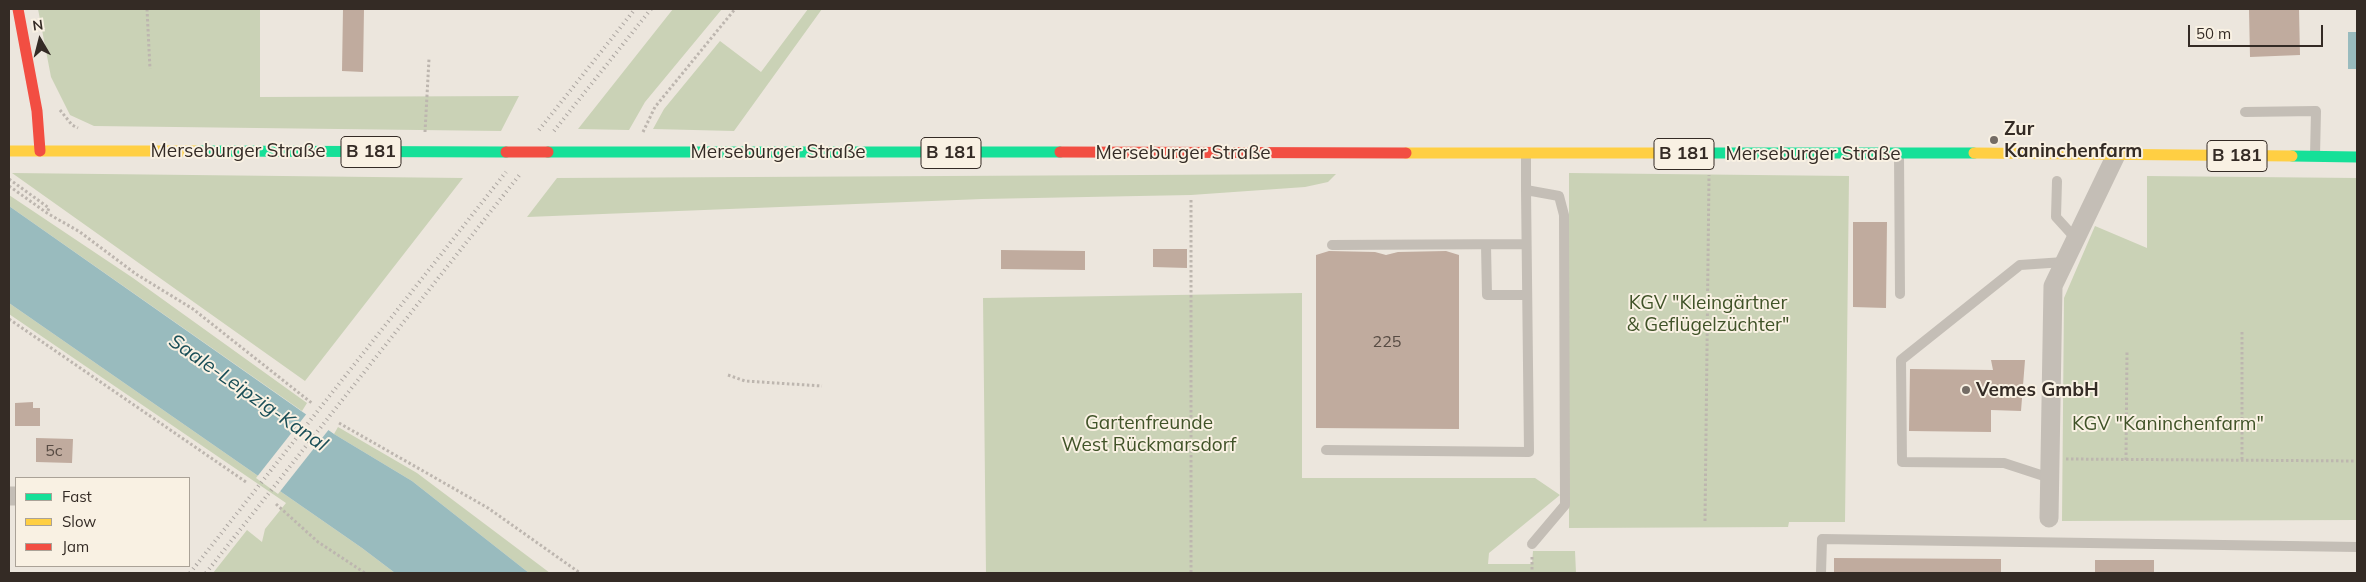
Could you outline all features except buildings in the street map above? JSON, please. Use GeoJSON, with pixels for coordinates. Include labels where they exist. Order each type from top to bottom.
{"type":"FeatureCollection","features":[{"type":"Feature","properties":{"kind":"main road"},"geometry":{"type":"LineString","coordinates":[[18,9],[38,111],[40,151]]}},
{"type":"Feature","properties":{"kind":"main road","name":"Merseburger Straße"},"geometry":{"type":"LineString","coordinates":[[9,151],[1899,154],[2357,157]]}},
{"type":"Feature","properties":{"kind":"street"},"geometry":{"type":"LineString","coordinates":[[2049,518],[2053,286],[2116,155]]}},
{"type":"Feature","properties":{"kind":"lane"},"geometry":{"type":"LineString","coordinates":[[2244,112],[2316,111],[2315,157]]}},
{"type":"Feature","properties":{"kind":"lane"},"geometry":{"type":"LineString","coordinates":[[1326,450],[1528,452],[1526,154]]}},
{"type":"Feature","properties":{"kind":"lane"},"geometry":{"type":"LineString","coordinates":[[1899,154],[1900,294]]}},
{"type":"Feature","properties":{"kind":"lane"},"geometry":{"type":"LineString","coordinates":[[2057,181],[2056,217],[2076,240]]}},
{"type":"Feature","properties":{"kind":"lane"},"geometry":{"type":"LineString","coordinates":[[1526,190],[1559,196],[1564,216],[1565,505],[1532,544]]}},
{"type":"Feature","properties":{"kind":"lane"},"geometry":{"type":"LineString","coordinates":[[1332,245],[1526,244]]}},
{"type":"Feature","properties":{"kind":"lane"},"geometry":{"type":"LineString","coordinates":[[1486,245],[1487,295],[1527,295]]}},
{"type":"Feature","properties":{"kind":"lane"},"geometry":{"type":"LineString","coordinates":[[2050,478],[2004,463],[1902,462],[1901,360],[2020,265],[2064,262]]}},
{"type":"Feature","properties":{"kind":"lane"},"geometry":{"type":"LineString","coordinates":[[1821,573],[1822,539],[2357,547]]}},
{"type":"Feature","properties":{"kind":"path"},"geometry":{"type":"LineString","coordinates":[[147,9],[150,69]]}},
{"type":"Feature","properties":{"kind":"path"},"geometry":{"type":"LineString","coordinates":[[639,152],[643,129],[655,107],[735,9]]}},
{"type":"Feature","properties":{"kind":"path"},"geometry":{"type":"LineString","coordinates":[[424,135],[430,59]]}},
{"type":"Feature","properties":{"kind":"path"},"geometry":{"type":"LineString","coordinates":[[58,107],[72,126],[85,130]]}},
{"type":"Feature","properties":{"kind":"path"},"geometry":{"type":"LineString","coordinates":[[1705,521],[1709,154]]}},
{"type":"Feature","properties":{"kind":"path"},"geometry":{"type":"LineString","coordinates":[[9,179],[49,208],[47,213]]}},
{"type":"Feature","properties":{"kind":"path"},"geometry":{"type":"LineString","coordinates":[[9,186],[47,213],[80,232],[136,274],[193,308],[313,404]]}},
{"type":"Feature","properties":{"kind":"path"},"geometry":{"type":"LineString","coordinates":[[1191,200],[1191,573]]}},
{"type":"Feature","properties":{"kind":"path"},"geometry":{"type":"LineString","coordinates":[[9,319],[246,482]]}},
{"type":"Feature","properties":{"kind":"path"},"geometry":{"type":"LineString","coordinates":[[2242,332],[2242,460]]}},
{"type":"Feature","properties":{"kind":"path"},"geometry":{"type":"LineString","coordinates":[[2126,460],[2127,350]]}},
{"type":"Feature","properties":{"kind":"path"},"geometry":{"type":"LineString","coordinates":[[728,375],[745,381],[822,386]]}},
{"type":"Feature","properties":{"kind":"path"},"geometry":{"type":"LineString","coordinates":[[339,423],[488,508],[580,573]]}},
{"type":"Feature","properties":{"kind":"path"},"geometry":{"type":"LineString","coordinates":[[2050,458],[2126,460],[2357,460]]}},
{"type":"Feature","properties":{"kind":"path"},"geometry":{"type":"LineString","coordinates":[[276,504],[318,542],[365,573]]}},
{"type":"Feature","properties":{"kind":"green space"},"geometry":{"type":"Polygon","coordinates":[[[38,9],[260,9],[260,97],[519,96],[501,131],[94,126],[70,115],[51,77],[38,9]]]}},
{"type":"Feature","properties":{"kind":"green space"},"geometry":{"type":"Polygon","coordinates":[[[673,9],[722,9],[645,102],[629,130],[578,129],[673,9]]]}},
{"type":"Feature","properties":{"kind":"green space"},"geometry":{"type":"Polygon","coordinates":[[[808,9],[822,9],[734,131],[653,129],[664,109],[720,41],[761,72],[808,9]]]}},
{"type":"Feature","properties":{"kind":"green space"},"geometry":{"type":"Polygon","coordinates":[[[12,173],[463,178],[305,381],[12,173]]]}},
{"type":"Feature","properties":{"kind":"green space","name":"KGV \"Kleingärtner & Geflügelzüchter\""},"geometry":{"type":"Polygon","coordinates":[[[1569,173],[1849,176],[1845,522],[1789,522],[1788,527],[1569,528],[1569,173]]]}},
{"type":"Feature","properties":{"kind":"green space"},"geometry":{"type":"Polygon","coordinates":[[[1336,174],[1328,182],[1305,187],[1191,195],[982,199],[527,217],[557,178],[1336,174]]]}},
{"type":"Feature","properties":{"kind":"green space","name":"KGV \"Kaninchenfarm\""},"geometry":{"type":"Polygon","coordinates":[[[2147,176],[2357,178],[2357,520],[2062,521],[2064,298],[2095,226],[2147,248],[2147,176]]]}},
{"type":"Feature","properties":{"kind":"green space"},"geometry":{"type":"Polygon","coordinates":[[[9,195],[133,278],[307,403],[302,411],[9,206],[9,195]]]}},
{"type":"Feature","properties":{"kind":"green space","name":"Gartenfreunde West Rückmarsdorf"},"geometry":{"type":"Polygon","coordinates":[[[1302,293],[1302,478],[1535,478],[1560,495],[1489,553],[1488,564],[1532,564],[1533,551],[1575,551],[1576,573],[986,573],[983,298],[1302,293]]]}},
{"type":"Feature","properties":{"kind":"green space"},"geometry":{"type":"Polygon","coordinates":[[[9,303],[362,548],[395,573],[213,573],[247,530],[262,542],[265,529],[286,503],[9,314],[9,303]]]}},
{"type":"Feature","properties":{"kind":"green space"},"geometry":{"type":"Polygon","coordinates":[[[338,427],[417,473],[550,573],[529,573],[412,481],[334,434],[338,427]]]}},
{"type":"Feature","properties":{"kind":"water"},"geometry":{"type":"Polygon","coordinates":[[[2348,32],[2357,32],[2357,69],[2348,69],[2348,32]]]}},
{"type":"Feature","properties":{"kind":"water","name":"Saale-Leipzig-Kanal"},"geometry":{"type":"Polygon","coordinates":[[[9,206],[334,434],[412,481],[529,573],[395,573],[362,548],[9,303],[9,206]]]}},
{"type":"Feature","properties":{"kind":"pier"},"geometry":{"type":"Polygon","coordinates":[[[308,412],[330,428],[278,494],[256,478],[308,412]]]}},
{"type":"Feature","properties":{"kind":"railway"},"geometry":{"type":"LineString","coordinates":[[539,130],[635,9]]}},
{"type":"Feature","properties":{"kind":"railway"},"geometry":{"type":"LineString","coordinates":[[554,131],[651,9]]}},
{"type":"Feature","properties":{"kind":"railway"},"geometry":{"type":"LineString","coordinates":[[190,573],[506,172]]}},
{"type":"Feature","properties":{"kind":"railway"},"geometry":{"type":"LineString","coordinates":[[206,573],[521,173]]}},
{"type":"Feature","properties":{"kind":"traffic: fast"},"geometry":{"type":"LineString","coordinates":[[197,151],[506,152]]}},
{"type":"Feature","properties":{"kind":"traffic: fast"},"geometry":{"type":"LineString","coordinates":[[548,152],[1060,152]]}},
{"type":"Feature","properties":{"kind":"traffic: fast"},"geometry":{"type":"LineString","coordinates":[[1672,153],[1974,153]]}},
{"type":"Feature","properties":{"kind":"traffic: fast"},"geometry":{"type":"LineString","coordinates":[[2292,156],[2357,157]]}},
{"type":"Feature","properties":{"kind":"traffic: slow"},"geometry":{"type":"LineString","coordinates":[[9,151],[197,151]]}},
{"type":"Feature","properties":{"kind":"traffic: slow"},"geometry":{"type":"LineString","coordinates":[[1406,153],[1672,153]]}},
{"type":"Feature","properties":{"kind":"traffic: slow"},"geometry":{"type":"LineString","coordinates":[[1974,153],[2292,156]]}},
{"type":"Feature","properties":{"kind":"traffic: jam"},"geometry":{"type":"LineString","coordinates":[[18,9],[37,111],[40,151]]}},
{"type":"Feature","properties":{"kind":"traffic: jam"},"geometry":{"type":"LineString","coordinates":[[506,152],[548,152]]}},
{"type":"Feature","properties":{"kind":"traffic: jam"},"geometry":{"type":"LineString","coordinates":[[1060,152],[1406,153]]}},
{"type":"Feature","properties":{"kind":"place","name":"Zur Kaninchenfarm"},"geometry":{"type":"Point","coordinates":[1994,140]}},
{"type":"Feature","properties":{"kind":"place","name":"Vemes GmbH"},"geometry":{"type":"Point","coordinates":[1966,390]}}]}
